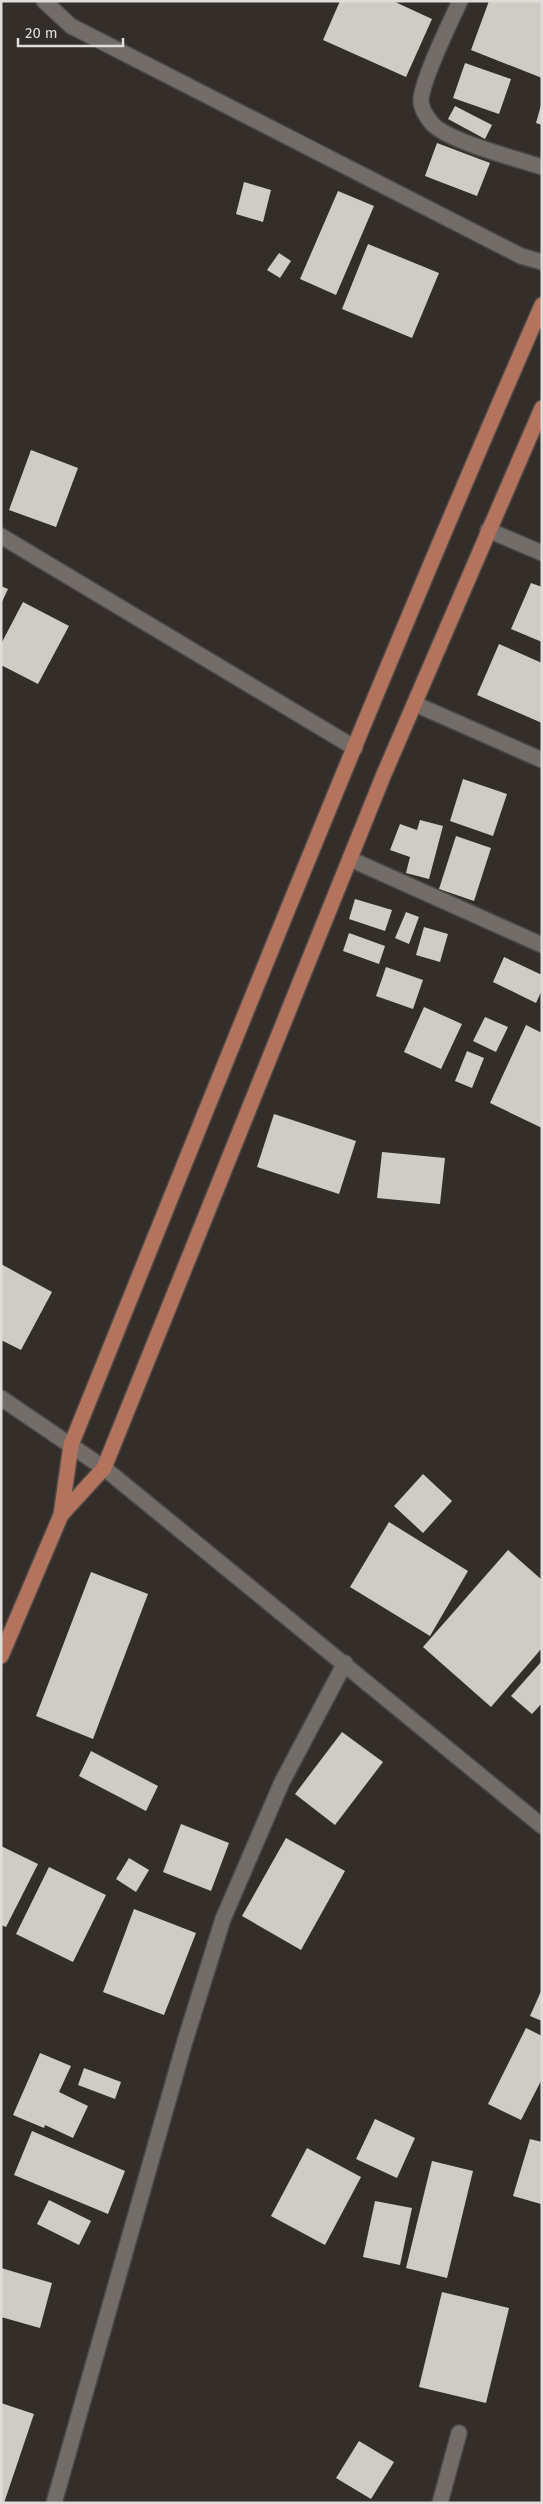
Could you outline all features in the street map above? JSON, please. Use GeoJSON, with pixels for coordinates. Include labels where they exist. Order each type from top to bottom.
{"type":"FeatureCollection","features":[{"type":"Feature","properties":{"kind":"main road"},"geometry":{"type":"LineString","coordinates":[[1,1656],[60,1515],[71,1445],[251,998],[443,532],[542,305]]}},
{"type":"Feature","properties":{"kind":"main road"},"geometry":{"type":"LineString","coordinates":[[60,1515],[104,1468],[350,859],[488,530],[542,408]]}},
{"type":"Feature","properties":{"kind":"street"},"geometry":{"type":"LineString","coordinates":[[44,1],[71,26],[110,47],[521,256],[542,262]]}},
{"type":"Feature","properties":{"kind":"street"},"geometry":{"type":"LineString","coordinates":[[460,1],[432,63],[424,90],[421,102],[426,116],[435,128],[451,135],[542,166]]}},
{"type":"Feature","properties":{"kind":"street"},"geometry":{"type":"LineString","coordinates":[[488,530],[542,553]]}},
{"type":"Feature","properties":{"kind":"street"},"geometry":{"type":"LineString","coordinates":[[1,536],[355,748]]}},
{"type":"Feature","properties":{"kind":"street"},"geometry":{"type":"LineString","coordinates":[[415,704],[542,760]]}},
{"type":"Feature","properties":{"kind":"street"},"geometry":{"type":"LineString","coordinates":[[350,859],[542,945]]}},
{"type":"Feature","properties":{"kind":"street"},"geometry":{"type":"LineString","coordinates":[[1,1398],[104,1468],[345,1663],[542,1826]]}},
{"type":"Feature","properties":{"kind":"street"},"geometry":{"type":"LineString","coordinates":[[54,2503],[185,2041],[223,1919],[282,1782],[345,1663]]}},
{"type":"Feature","properties":{"kind":"street"},"geometry":{"type":"LineString","coordinates":[[440,2503],[459,2433]]}},
{"type":"Feature","properties":{"kind":"building"},"geometry":{"type":"Polygon","coordinates":[[[340,1],[393,1],[432,19],[406,77],[323,40],[340,1]]]}},
{"type":"Feature","properties":{"kind":"building"},"geometry":{"type":"Polygon","coordinates":[[[489,1],[542,1],[542,78],[471,50],[489,1]]]}},
{"type":"Feature","properties":{"kind":"building"},"geometry":{"type":"Polygon","coordinates":[[[465,63],[511,79],[499,114],[453,98],[465,63]]]}},
{"type":"Feature","properties":{"kind":"building"},"geometry":{"type":"Polygon","coordinates":[[[542,105],[542,125],[536,123],[542,105]]]}},
{"type":"Feature","properties":{"kind":"building"},"geometry":{"type":"Polygon","coordinates":[[[455,106],[492,125],[485,139],[448,119],[455,106]]]}},
{"type":"Feature","properties":{"kind":"building"},"geometry":{"type":"Polygon","coordinates":[[[437,143],[490,163],[477,196],[425,176],[437,143]]]}},
{"type":"Feature","properties":{"kind":"building"},"geometry":{"type":"Polygon","coordinates":[[[244,182],[271,190],[263,222],[236,214],[244,182]]]}},
{"type":"Feature","properties":{"kind":"building"},"geometry":{"type":"Polygon","coordinates":[[[338,191],[374,206],[336,295],[300,279],[338,191]]]}},
{"type":"Feature","properties":{"kind":"building"},"geometry":{"type":"Polygon","coordinates":[[[368,244],[439,273],[412,338],[342,309],[368,244]]]}},
{"type":"Feature","properties":{"kind":"building"},"geometry":{"type":"Polygon","coordinates":[[[279,253],[291,261],[280,278],[267,270],[279,253]]]}},
{"type":"Feature","properties":{"kind":"building"},"geometry":{"type":"Polygon","coordinates":[[[31,450],[78,468],[56,527],[9,510],[31,450]]]}},
{"type":"Feature","properties":{"kind":"building"},"geometry":{"type":"Polygon","coordinates":[[[531,583],[542,587],[542,642],[511,629],[531,583]]]}},
{"type":"Feature","properties":{"kind":"building"},"geometry":{"type":"Polygon","coordinates":[[[1,586],[8,589],[1,604],[1,586]]]}},
{"type":"Feature","properties":{"kind":"building"},"geometry":{"type":"Polygon","coordinates":[[[23,602],[69,626],[38,684],[1,665],[1,644],[23,602]]]}},
{"type":"Feature","properties":{"kind":"building"},"geometry":{"type":"Polygon","coordinates":[[[499,644],[542,663],[542,723],[477,695],[499,644]]]}},
{"type":"Feature","properties":{"kind":"building"},"geometry":{"type":"Polygon","coordinates":[[[463,779],[507,794],[493,836],[450,821],[463,779]]]}},
{"type":"Feature","properties":{"kind":"building"},"geometry":{"type":"Polygon","coordinates":[[[420,820],[443,826],[429,879],[406,873],[410,857],[390,850],[400,824],[417,830],[420,820]]]}},
{"type":"Feature","properties":{"kind":"building"},"geometry":{"type":"Polygon","coordinates":[[[456,836],[491,848],[474,901],[439,889],[456,836]]]}},
{"type":"Feature","properties":{"kind":"building"},"geometry":{"type":"Polygon","coordinates":[[[355,899],[392,910],[385,931],[349,919],[355,899]]]}},
{"type":"Feature","properties":{"kind":"building"},"geometry":{"type":"Polygon","coordinates":[[[406,912],[419,917],[409,944],[395,938],[406,912]]]}},
{"type":"Feature","properties":{"kind":"building"},"geometry":{"type":"Polygon","coordinates":[[[424,927],[448,934],[440,962],[416,955],[424,927]]]}},
{"type":"Feature","properties":{"kind":"building"},"geometry":{"type":"Polygon","coordinates":[[[349,933],[385,946],[379,964],[343,951],[349,933]]]}},
{"type":"Feature","properties":{"kind":"building"},"geometry":{"type":"Polygon","coordinates":[[[504,957],[542,975],[542,990],[536,1003],[493,982],[504,957]]]}},
{"type":"Feature","properties":{"kind":"building"},"geometry":{"type":"Polygon","coordinates":[[[386,967],[423,980],[413,1009],[376,996],[386,967]]]}},
{"type":"Feature","properties":{"kind":"building"},"geometry":{"type":"Polygon","coordinates":[[[424,1007],[462,1024],[441,1069],[404,1052],[424,1007]]]}},
{"type":"Feature","properties":{"kind":"building"},"geometry":{"type":"Polygon","coordinates":[[[485,1017],[508,1027],[496,1052],[473,1041],[485,1017]]]}},
{"type":"Feature","properties":{"kind":"building"},"geometry":{"type":"Polygon","coordinates":[[[526,1025],[542,1033],[542,1128],[490,1103],[526,1025]]]}},
{"type":"Feature","properties":{"kind":"building"},"geometry":{"type":"Polygon","coordinates":[[[467,1051],[484,1058],[472,1088],[455,1081],[467,1051]]]}},
{"type":"Feature","properties":{"kind":"building"},"geometry":{"type":"Polygon","coordinates":[[[274,1114],[356,1141],[339,1194],[257,1167],[274,1114]]]}},
{"type":"Feature","properties":{"kind":"building"},"geometry":{"type":"Polygon","coordinates":[[[382,1152],[445,1158],[440,1204],[377,1198],[382,1152]]]}},
{"type":"Feature","properties":{"kind":"building"},"geometry":{"type":"Polygon","coordinates":[[[1,1264],[52,1292],[21,1350],[1,1340],[1,1264]]]}},
{"type":"Feature","properties":{"kind":"building"},"geometry":{"type":"Polygon","coordinates":[[[423,1474],[452,1501],[423,1533],[394,1506],[423,1474]]]}},
{"type":"Feature","properties":{"kind":"building"},"geometry":{"type":"Polygon","coordinates":[[[389,1522],[468,1571],[430,1636],[350,1587],[389,1522]]]}},
{"type":"Feature","properties":{"kind":"building"},"geometry":{"type":"Polygon","coordinates":[[[508,1550],[542,1580],[542,1648],[491,1707],[423,1647],[508,1550]]]}},
{"type":"Feature","properties":{"kind":"building"},"geometry":{"type":"Polygon","coordinates":[[[91,1572],[148,1594],[93,1739],[36,1716],[91,1572]]]}},
{"type":"Feature","properties":{"kind":"building"},"geometry":{"type":"Polygon","coordinates":[[[542,1661],[542,1703],[532,1714],[511,1696],[542,1661]]]}},
{"type":"Feature","properties":{"kind":"building"},"geometry":{"type":"Polygon","coordinates":[[[342,1732],[383,1762],[335,1825],[295,1794],[342,1732]]]}},
{"type":"Feature","properties":{"kind":"building"},"geometry":{"type":"Polygon","coordinates":[[[91,1751],[158,1786],[146,1811],[79,1776],[91,1751]]]}},
{"type":"Feature","properties":{"kind":"building"},"geometry":{"type":"Polygon","coordinates":[[[181,1824],[229,1843],[211,1891],[163,1872],[181,1824]]]}},
{"type":"Feature","properties":{"kind":"building"},"geometry":{"type":"Polygon","coordinates":[[[286,1838],[345,1871],[301,1950],[242,1916],[286,1838]]]}},
{"type":"Feature","properties":{"kind":"building"},"geometry":{"type":"Polygon","coordinates":[[[1,1846],[38,1864],[6,1927],[1,1925],[1,1846]]]}},
{"type":"Feature","properties":{"kind":"building"},"geometry":{"type":"Polygon","coordinates":[[[129,1858],[149,1870],[136,1892],[116,1879],[129,1858]]]}},
{"type":"Feature","properties":{"kind":"building"},"geometry":{"type":"Polygon","coordinates":[[[49,1867],[106,1895],[73,1962],[16,1934],[49,1867]]]}},
{"type":"Feature","properties":{"kind":"building"},"geometry":{"type":"Polygon","coordinates":[[[134,1909],[196,1933],[164,2015],[103,1992],[134,1909]]]}},
{"type":"Feature","properties":{"kind":"building"},"geometry":{"type":"Polygon","coordinates":[[[542,1989],[542,2021],[530,2016],[542,1989]]]}},
{"type":"Feature","properties":{"kind":"building"},"geometry":{"type":"Polygon","coordinates":[[[526,2028],[542,2036],[542,2079],[521,2120],[488,2104],[526,2028]]]}},
{"type":"Feature","properties":{"kind":"building"},"geometry":{"type":"Polygon","coordinates":[[[40,2053],[71,2066],[59,2092],[88,2106],[73,2138],[45,2125],[44,2128],[13,2115],[40,2053]]]}},
{"type":"Feature","properties":{"kind":"building"},"geometry":{"type":"Polygon","coordinates":[[[84,2068],[121,2082],[115,2099],[78,2085],[84,2068]]]}},
{"type":"Feature","properties":{"kind":"building"},"geometry":{"type":"Polygon","coordinates":[[[375,2119],[415,2138],[397,2178],[356,2159],[375,2119]]]}},
{"type":"Feature","properties":{"kind":"building"},"geometry":{"type":"Polygon","coordinates":[[[32,2131],[125,2171],[108,2214],[14,2175],[32,2131]]]}},
{"type":"Feature","properties":{"kind":"building"},"geometry":{"type":"Polygon","coordinates":[[[530,2139],[542,2142],[541,2204],[513,2196],[530,2139]]]}},
{"type":"Feature","properties":{"kind":"building"},"geometry":{"type":"Polygon","coordinates":[[[307,2148],[361,2177],[325,2245],[271,2216],[307,2148]]]}},
{"type":"Feature","properties":{"kind":"building"},"geometry":{"type":"Polygon","coordinates":[[[432,2161],[473,2171],[447,2278],[406,2268],[432,2161]]]}},
{"type":"Feature","properties":{"kind":"building"},"geometry":{"type":"Polygon","coordinates":[[[49,2200],[91,2221],[79,2245],[37,2224],[49,2200]]]}},
{"type":"Feature","properties":{"kind":"building"},"geometry":{"type":"Polygon","coordinates":[[[375,2201],[412,2208],[400,2265],[363,2257],[375,2201]]]}},
{"type":"Feature","properties":{"kind":"building"},"geometry":{"type":"Polygon","coordinates":[[[1,2268],[52,2283],[40,2328],[1,2317],[1,2268]]]}},
{"type":"Feature","properties":{"kind":"building"},"geometry":{"type":"Polygon","coordinates":[[[442,2292],[509,2308],[486,2403],[419,2387],[442,2292]]]}},
{"type":"Feature","properties":{"kind":"building"},"geometry":{"type":"Polygon","coordinates":[[[1,2403],[34,2414],[4,2503],[1,2503],[1,2403]]]}},
{"type":"Feature","properties":{"kind":"building"},"geometry":{"type":"Polygon","coordinates":[[[359,2441],[394,2462],[371,2499],[336,2478],[359,2441]]]}}]}
